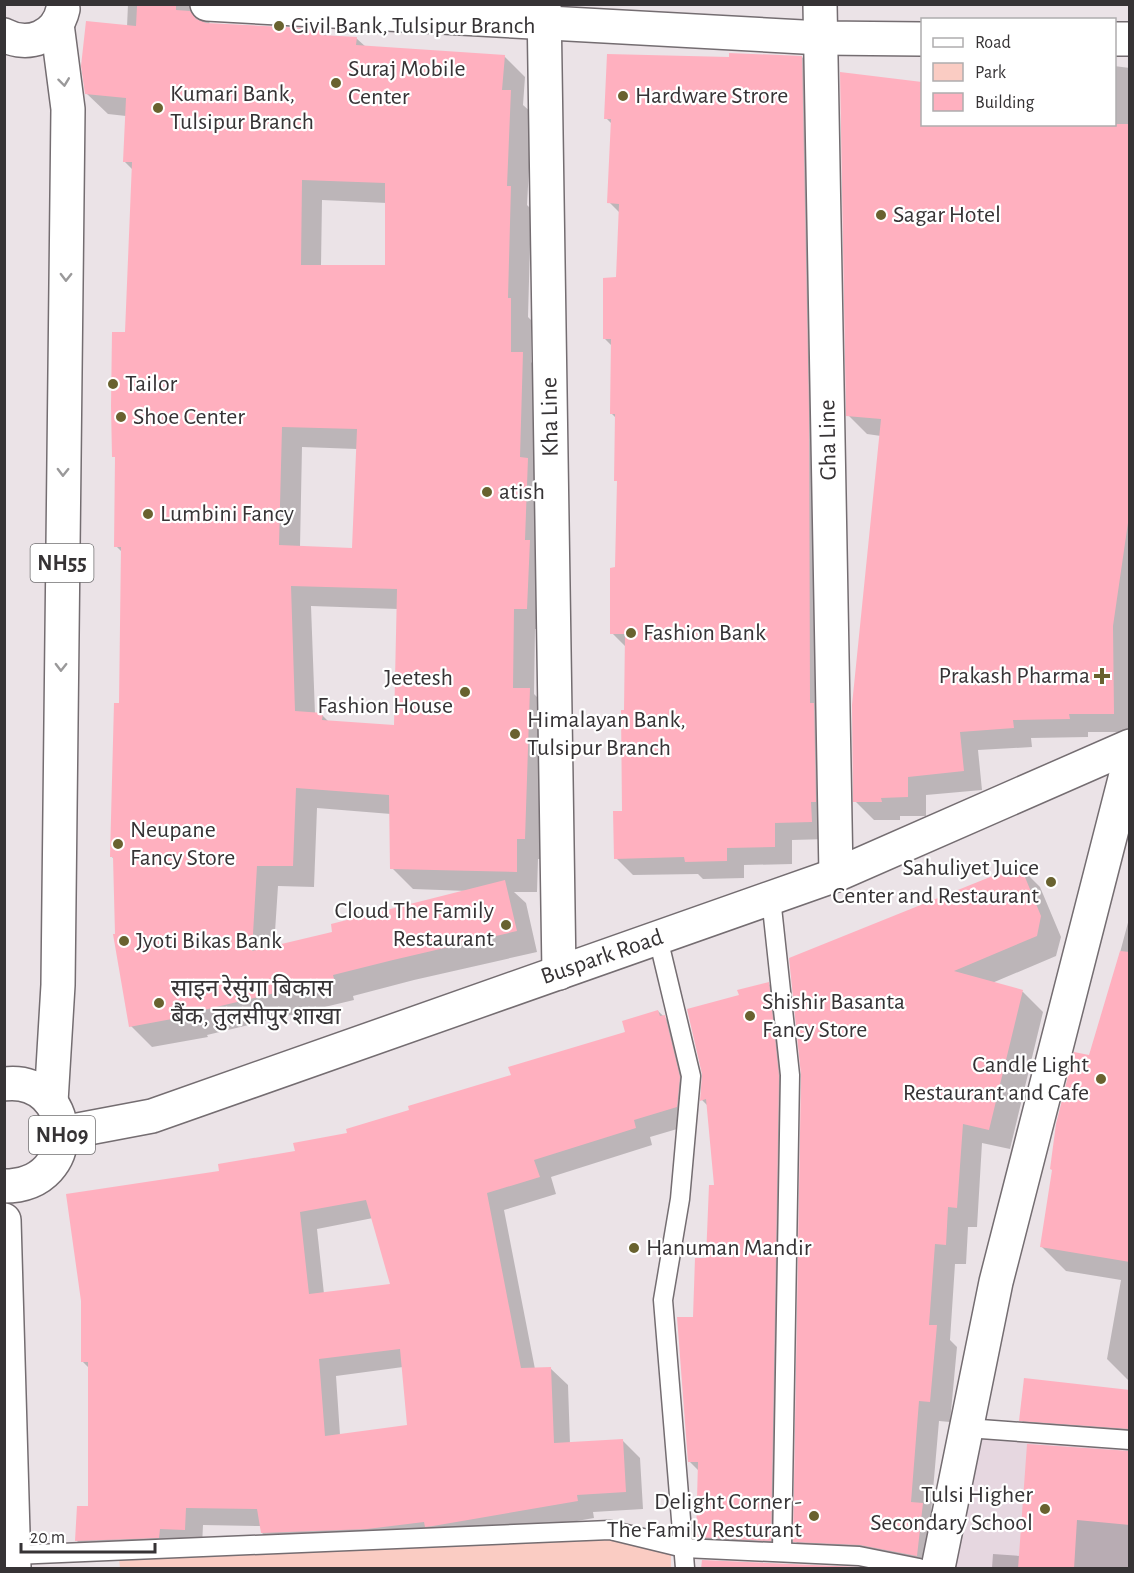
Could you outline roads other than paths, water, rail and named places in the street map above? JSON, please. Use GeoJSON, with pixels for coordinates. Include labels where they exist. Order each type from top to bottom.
{"type":"FeatureCollection","features":[{"type":"Feature","properties":{"kind":"street"},"geometry":{"type":"LineString","coordinates":[[207,4],[544,13],[821,38],[921,39]]}},
{"type":"Feature","properties":{"kind":"street","name":"Gha Line"},"geometry":{"type":"LineString","coordinates":[[820,4],[836,875]]}},
{"type":"Feature","properties":{"kind":"street","name":"Kha Line"},"geometry":{"type":"LineString","coordinates":[[544,13],[559,973]]}},
{"type":"Feature","properties":{"kind":"street","name":"NH55"},"geometry":{"type":"LineString","coordinates":[[4,35],[28,41],[49,33],[60,14]]}},
{"type":"Feature","properties":{"kind":"street","name":"NH55"},"geometry":{"type":"LineString","coordinates":[[51,1102],[58,985],[68,109],[60,14]]}},
{"type":"Feature","properties":{"kind":"street","name":"Buspark Road"},"geometry":{"type":"LineString","coordinates":[[62,1133],[152,1116],[836,875],[1130,746]]}},
{"type":"Feature","properties":{"kind":"street"},"geometry":{"type":"LineString","coordinates":[[938,1569],[996,1282],[1130,759]]}},
{"type":"Feature","properties":{"kind":"street","name":"NH09"},"geometry":{"type":"LineString","coordinates":[[4,1084],[20,1084],[32,1088],[51,1102],[57,1112],[62,1133],[61,1148],[45,1173],[33,1181],[18,1186],[4,1186]]}},
{"type":"Feature","properties":{"kind":"street"},"geometry":{"type":"LineString","coordinates":[[4,1220],[14,1562]]}},
{"type":"Feature","properties":{"kind":"lane"},"geometry":{"type":"LineString","coordinates":[[771,898],[790,1075],[782,1551]]}},
{"type":"Feature","properties":{"kind":"lane"},"geometry":{"type":"LineString","coordinates":[[658,938],[691,1076],[680,1199],[663,1300],[685,1569]]}},
{"type":"Feature","properties":{"kind":"lane"},"geometry":{"type":"LineString","coordinates":[[967,1428],[1130,1440]]}},
{"type":"Feature","properties":{"kind":"lane"},"geometry":{"type":"LineString","coordinates":[[14,1562],[610,1530],[684,1548],[860,1556],[919,1569]]}},
{"type":"Feature","properties":{"kind":"place","name":"Civil Bank, Tulsipur Branch"},"geometry":{"type":"Point","coordinates":[279,26]}},
{"type":"Feature","properties":{"kind":"place","name":"Suraj Mobile Center"},"geometry":{"type":"Point","coordinates":[336,83]}},
{"type":"Feature","properties":{"kind":"place","name":"Hardware Strore"},"geometry":{"type":"Point","coordinates":[623,96]}},
{"type":"Feature","properties":{"kind":"place","name":"Kumari Bank, Tulsipur Branch"},"geometry":{"type":"Point","coordinates":[158,108]}},
{"type":"Feature","properties":{"kind":"place","name":"Sagar Hotel"},"geometry":{"type":"Point","coordinates":[881,215]}},
{"type":"Feature","properties":{"kind":"place","name":"Tailor"},"geometry":{"type":"Point","coordinates":[113,384]}},
{"type":"Feature","properties":{"kind":"place","name":"Shoe Center"},"geometry":{"type":"Point","coordinates":[121,417]}},
{"type":"Feature","properties":{"kind":"place","name":"atish"},"geometry":{"type":"Point","coordinates":[487,492]}},
{"type":"Feature","properties":{"kind":"place","name":"Lumbini Fancy"},"geometry":{"type":"Point","coordinates":[148,514]}},
{"type":"Feature","properties":{"kind":"place","name":"Fashion Bank"},"geometry":{"type":"Point","coordinates":[631,633]}},
{"type":"Feature","properties":{"kind":"place","name":"Prakash Pharma"},"geometry":{"type":"Point","coordinates":[1102,676]}},
{"type":"Feature","properties":{"kind":"place","name":"Jeetesh Fashion House"},"geometry":{"type":"Point","coordinates":[465,692]}},
{"type":"Feature","properties":{"kind":"place","name":"Himalayan Bank, Tulsipur Branch"},"geometry":{"type":"Point","coordinates":[515,734]}},
{"type":"Feature","properties":{"kind":"place","name":"Neupane Fancy Store"},"geometry":{"type":"Point","coordinates":[118,844]}},
{"type":"Feature","properties":{"kind":"place","name":"Sahuliyet Juice Center and Restaurant"},"geometry":{"type":"Point","coordinates":[1051,882]}},
{"type":"Feature","properties":{"kind":"place","name":"Cloud The Family Restaurant"},"geometry":{"type":"Point","coordinates":[506,925]}},
{"type":"Feature","properties":{"kind":"place","name":"Jyoti Bikas Bank"},"geometry":{"type":"Point","coordinates":[124,941]}},
{"type":"Feature","properties":{"kind":"place","name":"साइन रेसुंगा बिकास बैंक, तुलसीपुर शाखा"},"geometry":{"type":"Point","coordinates":[159,1003]}},
{"type":"Feature","properties":{"kind":"place","name":"Shishir Basanta Fancy Store"},"geometry":{"type":"Point","coordinates":[750,1016]}},
{"type":"Feature","properties":{"kind":"place","name":"Candle Light Restaurant and Cafe"},"geometry":{"type":"Point","coordinates":[1101,1079]}},
{"type":"Feature","properties":{"kind":"place","name":"Hanuman Mandir"},"geometry":{"type":"Point","coordinates":[634,1248]}},
{"type":"Feature","properties":{"kind":"place","name":"Tulsi Higher Secondary School"},"geometry":{"type":"Point","coordinates":[1045,1509]}},
{"type":"Feature","properties":{"kind":"place","name":"Delight Corner - The Family Resturant"},"geometry":{"type":"Point","coordinates":[814,1516]}}]}
